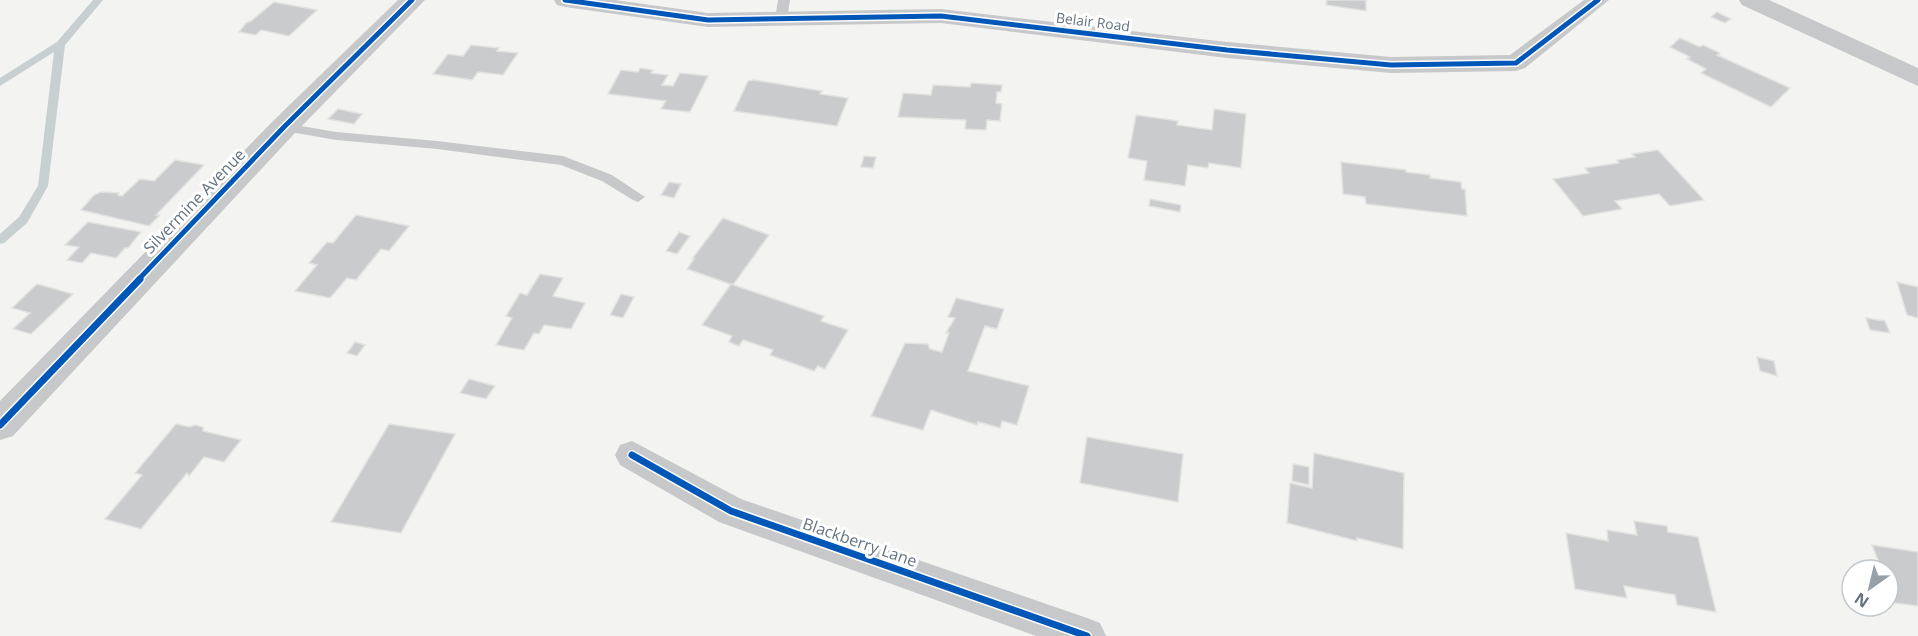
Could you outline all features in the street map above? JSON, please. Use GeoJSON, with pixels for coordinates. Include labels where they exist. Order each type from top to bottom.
{"type":"FeatureCollection","features":[{"type":"Feature","properties":{"kind":"street","name":"Silvermine Avenue"},"geometry":{"type":"LineString","coordinates":[[0,425],[284,127],[412,0]]}},
{"type":"Feature","properties":{"kind":"street","name":"Belair Road"},"geometry":{"type":"LineString","coordinates":[[565,0],[708,20],[782,10],[946,8],[1227,50],[1391,65],[1515,63],[1598,0]]}},
{"type":"Feature","properties":{"kind":"street"},"geometry":{"type":"LineString","coordinates":[[1750,0],[1918,77]]}},
{"type":"Feature","properties":{"kind":"street","name":"Blackberry Lane"},"geometry":{"type":"LineString","coordinates":[[632,455],[731,511],[1087,636]]}},
{"type":"Feature","properties":{"kind":"lane"},"geometry":{"type":"LineString","coordinates":[[284,127],[336,136],[437,145],[564,161],[607,178],[638,197]]}},
{"type":"Feature","properties":{"kind":"building"},"geometry":{"type":"Polygon","coordinates":[[[1327,0],[1366,0],[1366,11],[1326,5],[1327,0]]]}},
{"type":"Feature","properties":{"kind":"building"},"geometry":{"type":"Polygon","coordinates":[[[274,2],[317,10],[289,36],[261,30],[256,35],[239,32],[246,23],[274,2]]]}},
{"type":"Feature","properties":{"kind":"building"},"geometry":{"type":"Polygon","coordinates":[[[1717,12],[1731,19],[1725,23],[1711,17],[1717,12]]]}},
{"type":"Feature","properties":{"kind":"building"},"geometry":{"type":"Polygon","coordinates":[[[1680,38],[1700,47],[1703,45],[1720,53],[1717,55],[1790,88],[1771,107],[1701,73],[1706,69],[1687,59],[1690,57],[1670,47],[1680,38]]]}},
{"type":"Feature","properties":{"kind":"building"},"geometry":{"type":"Polygon","coordinates":[[[471,45],[518,53],[503,75],[478,72],[472,80],[433,74],[448,54],[463,56],[471,45]]]}},
{"type":"Feature","properties":{"kind":"building"},"geometry":{"type":"Polygon","coordinates":[[[640,68],[653,70],[651,73],[668,75],[662,85],[673,86],[680,73],[708,76],[690,112],[661,109],[666,101],[608,94],[621,70],[638,72],[640,68]]]}},
{"type":"Feature","properties":{"kind":"building"},"geometry":{"type":"Polygon","coordinates":[[[748,81],[822,91],[820,94],[848,98],[837,126],[734,111],[748,81]]]}},
{"type":"Feature","properties":{"kind":"building"},"geometry":{"type":"Polygon","coordinates":[[[971,83],[1002,85],[1001,92],[997,92],[996,103],[1002,104],[1000,121],[987,120],[986,130],[965,129],[966,120],[898,117],[903,93],[931,95],[933,85],[970,87],[971,83]]]}},
{"type":"Feature","properties":{"kind":"building"},"geometry":{"type":"Polygon","coordinates":[[[338,109],[362,114],[354,124],[328,119],[338,109]]]}},
{"type":"Feature","properties":{"kind":"building"},"geometry":{"type":"Polygon","coordinates":[[[1214,109],[1246,114],[1241,168],[1209,163],[1208,168],[1188,165],[1185,186],[1144,180],[1147,161],[1128,158],[1136,115],[1178,121],[1177,125],[1212,130],[1214,109]]]}},
{"type":"Feature","properties":{"kind":"building"},"geometry":{"type":"Polygon","coordinates":[[[1658,150],[1704,200],[1670,206],[1659,194],[1615,201],[1622,209],[1583,216],[1553,179],[1589,173],[1585,168],[1619,163],[1617,160],[1635,157],[1632,154],[1658,150]]]}},
{"type":"Feature","properties":{"kind":"building"},"geometry":{"type":"Polygon","coordinates":[[[864,156],[876,157],[873,168],[861,167],[864,156]]]}},
{"type":"Feature","properties":{"kind":"building"},"geometry":{"type":"Polygon","coordinates":[[[175,160],[204,165],[156,215],[160,215],[149,226],[81,210],[94,195],[101,192],[119,193],[118,195],[122,196],[140,179],[154,181],[175,160]]]}},
{"type":"Feature","properties":{"kind":"building"},"geometry":{"type":"Polygon","coordinates":[[[1341,162],[1406,170],[1406,172],[1430,175],[1430,178],[1461,182],[1462,189],[1465,189],[1467,216],[1366,204],[1365,197],[1343,194],[1341,162]]]}},
{"type":"Feature","properties":{"kind":"building"},"geometry":{"type":"Polygon","coordinates":[[[669,182],[681,184],[674,198],[661,195],[669,182]]]}},
{"type":"Feature","properties":{"kind":"building"},"geometry":{"type":"Polygon","coordinates":[[[1150,199],[1181,205],[1180,212],[1149,206],[1150,199]]]}},
{"type":"Feature","properties":{"kind":"building"},"geometry":{"type":"Polygon","coordinates":[[[356,215],[409,226],[389,251],[381,249],[356,280],[347,278],[330,298],[295,291],[317,265],[309,263],[327,242],[333,243],[356,215]]]}},
{"type":"Feature","properties":{"kind":"building"},"geometry":{"type":"Polygon","coordinates":[[[723,218],[769,235],[733,285],[687,269],[723,218]]]}},
{"type":"Feature","properties":{"kind":"building"},"geometry":{"type":"Polygon","coordinates":[[[88,222],[141,232],[116,258],[91,253],[82,263],[67,260],[79,247],[65,245],[88,222]]]}},
{"type":"Feature","properties":{"kind":"building"},"geometry":{"type":"Polygon","coordinates":[[[679,232],[690,236],[677,254],[666,251],[679,232]]]}},
{"type":"Feature","properties":{"kind":"building"},"geometry":{"type":"Polygon","coordinates":[[[540,274],[563,278],[553,296],[585,303],[571,329],[544,325],[539,334],[534,333],[524,350],[496,345],[512,318],[506,316],[520,293],[527,295],[540,274]]]}},
{"type":"Feature","properties":{"kind":"building"},"geometry":{"type":"Polygon","coordinates":[[[1897,282],[1918,287],[1918,318],[1907,315],[1897,282]]]}},
{"type":"Feature","properties":{"kind":"building"},"geometry":{"type":"Polygon","coordinates":[[[37,284],[73,294],[31,334],[13,329],[30,313],[12,308],[37,284]]]}},
{"type":"Feature","properties":{"kind":"building"},"geometry":{"type":"Polygon","coordinates":[[[731,284],[824,316],[821,321],[848,330],[825,369],[818,366],[814,371],[770,355],[773,350],[743,340],[739,346],[729,342],[732,336],[702,325],[731,284]]]}},
{"type":"Feature","properties":{"kind":"building"},"geometry":{"type":"Polygon","coordinates":[[[621,294],[634,297],[623,318],[610,315],[621,294]]]}},
{"type":"Feature","properties":{"kind":"building"},"geometry":{"type":"Polygon","coordinates":[[[956,298],[1004,309],[997,329],[985,326],[968,371],[1029,386],[1017,425],[1002,421],[1000,428],[978,422],[977,425],[931,410],[923,430],[871,416],[905,343],[928,344],[930,349],[942,352],[949,333],[946,333],[955,318],[948,317],[956,298]]]}},
{"type":"Feature","properties":{"kind":"building"},"geometry":{"type":"Polygon","coordinates":[[[1866,318],[1885,321],[1890,333],[1870,330],[1866,318]]]}},
{"type":"Feature","properties":{"kind":"building"},"geometry":{"type":"Polygon","coordinates":[[[355,342],[365,345],[357,356],[347,353],[355,342]]]}},
{"type":"Feature","properties":{"kind":"building"},"geometry":{"type":"Polygon","coordinates":[[[1757,357],[1774,361],[1777,376],[1760,371],[1757,357]]]}},
{"type":"Feature","properties":{"kind":"building"},"geometry":{"type":"Polygon","coordinates":[[[469,379],[495,386],[486,399],[460,393],[469,379]]]}},
{"type":"Feature","properties":{"kind":"building"},"geometry":{"type":"Polygon","coordinates":[[[176,424],[190,427],[195,425],[203,427],[203,431],[241,440],[224,462],[204,457],[189,476],[187,473],[141,529],[105,519],[142,475],[135,473],[176,424]]]}},
{"type":"Feature","properties":{"kind":"building"},"geometry":{"type":"Polygon","coordinates":[[[389,424],[455,434],[401,533],[331,522],[389,424]]]}},
{"type":"Feature","properties":{"kind":"building"},"geometry":{"type":"Polygon","coordinates":[[[1087,437],[1183,454],[1178,502],[1080,483],[1087,437]]]}},
{"type":"Feature","properties":{"kind":"building"},"geometry":{"type":"Polygon","coordinates":[[[1314,453],[1404,473],[1403,549],[1357,538],[1357,541],[1287,523],[1290,483],[1312,488],[1314,453]]]}},
{"type":"Feature","properties":{"kind":"building"},"geometry":{"type":"Polygon","coordinates":[[[1293,464],[1309,467],[1309,485],[1292,481],[1293,464]]]}},
{"type":"Feature","properties":{"kind":"building"},"geometry":{"type":"Polygon","coordinates":[[[1634,521],[1667,526],[1668,532],[1698,537],[1716,612],[1677,605],[1675,595],[1624,586],[1627,598],[1575,589],[1566,533],[1608,541],[1607,530],[1637,535],[1634,521]]]}},
{"type":"Feature","properties":{"kind":"building"},"geometry":{"type":"Polygon","coordinates":[[[1872,545],[1918,552],[1918,606],[1900,604],[1900,558],[1877,558],[1872,545]]]}},
{"type":"Feature","properties":{"kind":"waterway"},"geometry":{"type":"LineString","coordinates":[[60,44],[98,0]]}},
{"type":"Feature","properties":{"kind":"waterway"},"geometry":{"type":"LineString","coordinates":[[0,83],[60,44]]}},
{"type":"Feature","properties":{"kind":"waterway"},"geometry":{"type":"LineString","coordinates":[[0,240],[23,220],[43,186],[60,44]]}},
{"type":"Feature","properties":{"kind":"cycle path"},"geometry":{"type":"LineString","coordinates":[[0,425],[284,127],[412,0]]}},
{"type":"Feature","properties":{"kind":"cycle path"},"geometry":{"type":"LineString","coordinates":[[565,0],[708,20],[941,16],[1227,50],[1391,65],[1516,63],[1598,0]]}},
{"type":"Feature","properties":{"kind":"cycle path"},"geometry":{"type":"LineString","coordinates":[[632,455],[731,511],[1087,636]]}}]}
